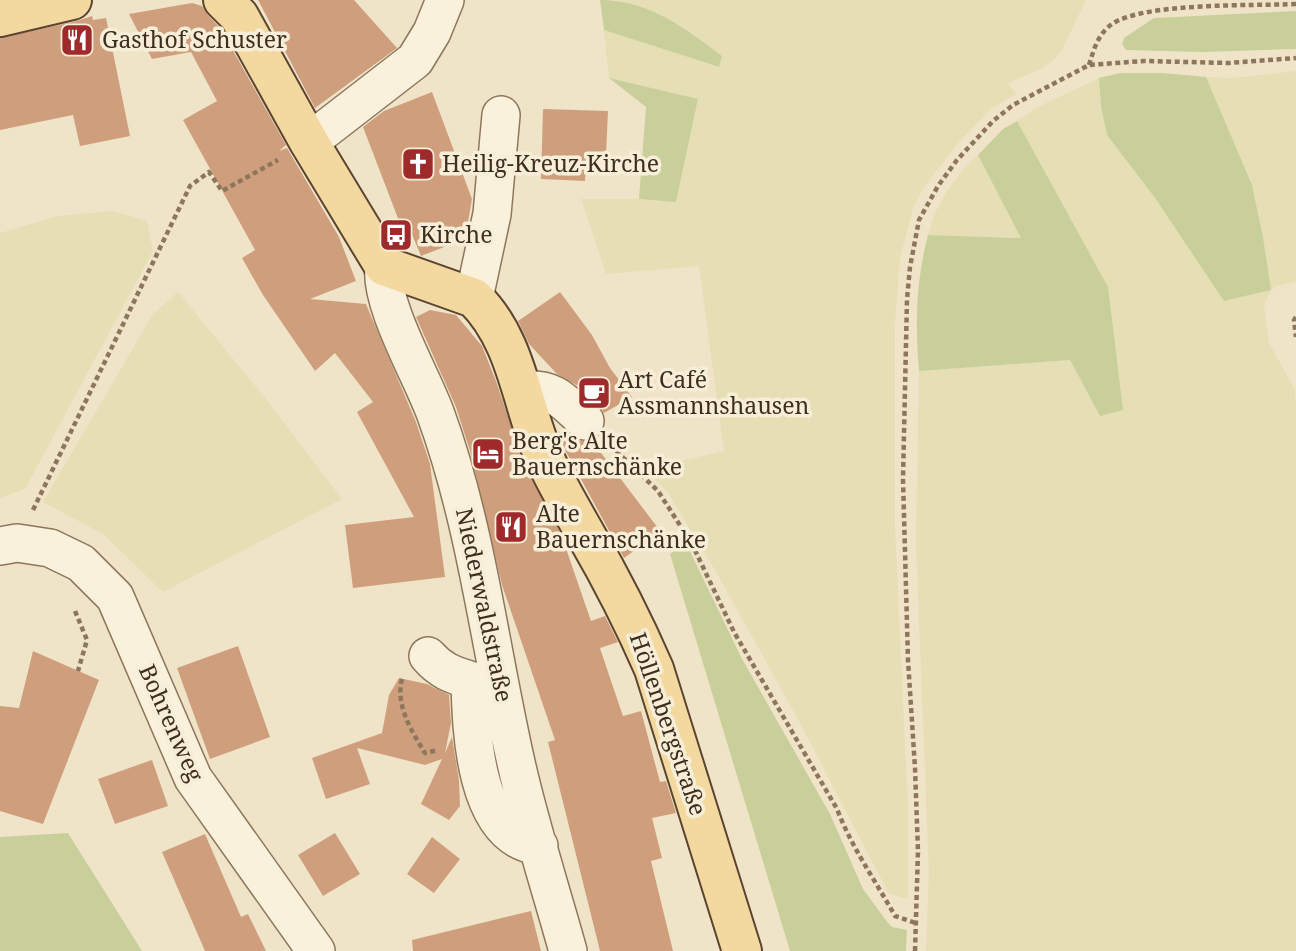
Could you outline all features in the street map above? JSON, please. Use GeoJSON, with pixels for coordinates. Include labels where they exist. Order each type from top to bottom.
{"type":"FeatureCollection","features":[{"type":"Feature","properties":{"kind":"main road"},"geometry":{"type":"LineString","coordinates":[[0,17],[72,0]]}},
{"type":"Feature","properties":{"kind":"main road"},"geometry":{"type":"LineString","coordinates":[[223,0],[239,16],[309,142],[384,266],[474,298]]}},
{"type":"Feature","properties":{"kind":"main road","name":"Höllenbergstraße"},"geometry":{"type":"LineString","coordinates":[[474,298],[501,333],[524,390],[544,456],[640,636],[654,669],[742,951]]}},
{"type":"Feature","properties":{"kind":"street"},"geometry":{"type":"LineString","coordinates":[[309,142],[415,60],[424,49],[445,0]]}},
{"type":"Feature","properties":{"kind":"street"},"geometry":{"type":"LineString","coordinates":[[474,298],[492,214],[501,115]]}},
{"type":"Feature","properties":{"kind":"street","name":"Niederwaldstraße"},"geometry":{"type":"LineString","coordinates":[[384,266],[386,293],[438,420],[466,513],[517,768],[568,951]]}},
{"type":"Feature","properties":{"kind":"street"},"geometry":{"type":"LineString","coordinates":[[524,390],[540,389],[555,393],[585,421]]}},
{"type":"Feature","properties":{"kind":"street","name":"Bohrenweg"},"geometry":{"type":"LineString","coordinates":[[9,544],[50,548],[81,564],[115,597],[193,778],[316,951]]}},
{"type":"Feature","properties":{"kind":"street"},"geometry":{"type":"LineString","coordinates":[[416,662],[470,680],[476,761],[482,788],[502,824],[517,840],[539,846]]}},
{"type":"Feature","properties":{"kind":"path"},"geometry":{"type":"LineString","coordinates":[[1089,65],[1096,41],[1111,25],[1128,16],[1197,7],[1296,4]]}},
{"type":"Feature","properties":{"kind":"path"},"geometry":{"type":"LineString","coordinates":[[915,951],[915,768],[908,660],[903,479],[908,288],[919,220],[938,186],[984,130],[1013,105],[1089,65],[1144,61],[1229,63],[1296,58]]}},
{"type":"Feature","properties":{"kind":"path"},"geometry":{"type":"LineString","coordinates":[[9,544],[190,186],[209,172],[222,191],[309,142]]}},
{"type":"Feature","properties":{"kind":"path"},"geometry":{"type":"LineString","coordinates":[[1296,317],[1296,337]]}},
{"type":"Feature","properties":{"kind":"path"},"geometry":{"type":"LineString","coordinates":[[585,421],[658,492],[692,544],[734,632],[837,809],[846,834],[861,861],[871,873],[895,916],[916,923]]}},
{"type":"Feature","properties":{"kind":"path"},"geometry":{"type":"LineString","coordinates":[[416,662],[400,684],[410,729],[425,753]]}},
{"type":"Feature","properties":{"kind":"shaded area"},"geometry":{"type":"Polygon","coordinates":[[[614,0],[1086,0],[1055,59],[1041,69],[1008,83],[1016,94],[992,108],[959,142],[924,187],[913,208],[900,258],[895,322],[895,528],[908,810],[908,899],[889,894],[799,721],[715,570],[667,491],[645,469],[724,451],[699,266],[606,274],[581,199],[676,202],[698,100],[609,78],[604,30],[718,67],[722,56],[636,5],[614,0]]]}},
{"type":"Feature","properties":{"kind":"shaded area"},"geometry":{"type":"Polygon","coordinates":[[[1296,71],[1296,282],[1276,286],[1264,305],[1269,343],[1295,390],[1296,409],[1296,951],[926,951],[929,872],[916,544],[919,371],[1070,360],[1100,416],[1108,287],[1017,121],[1034,109],[1099,78],[1107,135],[1155,198],[1225,301],[1271,290],[1252,185],[1206,77],[1233,78],[1296,71]]]}},
{"type":"Feature","properties":{"kind":"shaded area"},"geometry":{"type":"Polygon","coordinates":[[[978,155],[1022,238],[928,235],[936,211],[947,191],[978,155]]]}},
{"type":"Feature","properties":{"kind":"shaded area"},"geometry":{"type":"Polygon","coordinates":[[[113,211],[147,221],[153,251],[25,489],[0,498],[0,233],[58,216],[113,211]]]}},
{"type":"Feature","properties":{"kind":"shaded area"},"geometry":{"type":"Polygon","coordinates":[[[178,292],[266,399],[342,499],[163,592],[103,534],[43,502],[153,314],[178,292]]]}},
{"type":"Feature","properties":{"kind":"green space"},"geometry":{"type":"Polygon","coordinates":[[[600,0],[634,5],[665,18],[722,56],[719,67],[604,30],[600,0]]]}},
{"type":"Feature","properties":{"kind":"green space"},"geometry":{"type":"Polygon","coordinates":[[[1296,11],[1296,49],[1202,52],[1126,50],[1122,44],[1124,38],[1154,18],[1296,11]]]}},
{"type":"Feature","properties":{"kind":"green space"},"geometry":{"type":"Polygon","coordinates":[[[1120,73],[1206,77],[1252,185],[1271,290],[1224,301],[1155,198],[1107,135],[1099,78],[1120,73]]]}},
{"type":"Feature","properties":{"kind":"green space"},"geometry":{"type":"Polygon","coordinates":[[[609,78],[698,99],[676,202],[639,199],[646,107],[609,78]]]}},
{"type":"Feature","properties":{"kind":"green space"},"geometry":{"type":"Polygon","coordinates":[[[1017,121],[1108,287],[1123,410],[1100,416],[1070,360],[919,371],[918,303],[928,235],[1021,238],[978,155],[1003,129],[1017,121]]]}},
{"type":"Feature","properties":{"kind":"green space"},"geometry":{"type":"Polygon","coordinates":[[[686,543],[741,657],[830,814],[863,889],[892,927],[907,930],[906,951],[790,951],[670,554],[686,543]]]}},
{"type":"Feature","properties":{"kind":"green space"},"geometry":{"type":"Polygon","coordinates":[[[68,833],[142,951],[0,951],[0,837],[68,833]]]}},
{"type":"Feature","properties":{"kind":"building"},"geometry":{"type":"Polygon","coordinates":[[[258,0],[354,0],[397,48],[315,108],[258,0]]]}},
{"type":"Feature","properties":{"kind":"building"},"geometry":{"type":"Polygon","coordinates":[[[192,3],[202,6],[221,29],[286,145],[279,151],[287,148],[339,237],[356,281],[310,299],[366,304],[416,422],[430,464],[445,577],[353,588],[345,525],[414,517],[357,412],[373,402],[335,353],[315,371],[263,295],[242,258],[255,250],[183,120],[217,101],[191,52],[152,59],[129,14],[192,3]]]}},
{"type":"Feature","properties":{"kind":"building"},"geometry":{"type":"Polygon","coordinates":[[[92,16],[93,20],[106,18],[130,136],[80,146],[73,115],[0,130],[0,38],[92,16]]]}},
{"type":"Feature","properties":{"kind":"building","name":"Heilig-Kreuz-Kirche"},"geometry":{"type":"Polygon","coordinates":[[[432,92],[472,199],[465,239],[421,256],[411,232],[404,234],[363,127],[384,111],[432,92]]]}},
{"type":"Feature","properties":{"kind":"building"},"geometry":{"type":"Polygon","coordinates":[[[543,109],[608,111],[606,155],[587,155],[585,181],[541,179],[543,109]]]}},
{"type":"Feature","properties":{"kind":"building"},"geometry":{"type":"Polygon","coordinates":[[[560,292],[632,397],[604,413],[578,386],[557,374],[529,344],[518,321],[560,292]]]}},
{"type":"Feature","properties":{"kind":"building"},"geometry":{"type":"Polygon","coordinates":[[[430,310],[456,315],[482,346],[525,467],[561,534],[591,621],[605,616],[618,642],[600,648],[609,675],[623,716],[641,711],[660,782],[666,781],[676,813],[652,818],[662,858],[651,861],[673,951],[600,951],[548,742],[555,740],[502,585],[470,451],[456,407],[416,317],[430,310]]]}},
{"type":"Feature","properties":{"kind":"building"},"geometry":{"type":"Polygon","coordinates":[[[564,430],[580,441],[592,441],[661,532],[624,558],[565,450],[558,433],[564,430]]]}},
{"type":"Feature","properties":{"kind":"building"},"geometry":{"type":"Polygon","coordinates":[[[238,646],[270,737],[210,759],[177,668],[238,646]]]}},
{"type":"Feature","properties":{"kind":"building"},"geometry":{"type":"Polygon","coordinates":[[[33,651],[99,680],[43,824],[0,811],[0,706],[19,708],[33,651]]]}},
{"type":"Feature","properties":{"kind":"building"},"geometry":{"type":"Polygon","coordinates":[[[399,678],[427,684],[449,695],[451,723],[445,753],[452,737],[460,806],[449,820],[421,804],[442,759],[425,765],[357,748],[370,784],[326,799],[312,758],[382,733],[389,695],[399,678]]]}},
{"type":"Feature","properties":{"kind":"building"},"geometry":{"type":"Polygon","coordinates":[[[152,760],[168,806],[115,824],[98,779],[152,760]]]}},
{"type":"Feature","properties":{"kind":"building"},"geometry":{"type":"Polygon","coordinates":[[[335,833],[360,874],[323,896],[298,855],[335,833]]]}},
{"type":"Feature","properties":{"kind":"building"},"geometry":{"type":"Polygon","coordinates":[[[205,834],[241,917],[248,914],[266,951],[205,951],[162,852],[205,834]]]}},
{"type":"Feature","properties":{"kind":"building"},"geometry":{"type":"Polygon","coordinates":[[[432,837],[460,859],[434,893],[407,874],[432,837]]]}},
{"type":"Feature","properties":{"kind":"building"},"geometry":{"type":"Polygon","coordinates":[[[531,911],[541,951],[413,951],[412,940],[531,911]]]}},
{"type":"Feature","properties":{"kind":"place","name":"Gasthof Schuster"},"geometry":{"type":"Point","coordinates":[77,40]}},
{"type":"Feature","properties":{"kind":"place","name":"Heilig-Kreuz-Kirche"},"geometry":{"type":"Point","coordinates":[418,164]}},
{"type":"Feature","properties":{"kind":"place","name":"Kirche"},"geometry":{"type":"Point","coordinates":[396,235]}},
{"type":"Feature","properties":{"kind":"place","name":"Art Café Assmannshausen"},"geometry":{"type":"Point","coordinates":[594,393]}},
{"type":"Feature","properties":{"kind":"place","name":"Berg's Alte Bauernschänke"},"geometry":{"type":"Point","coordinates":[488,454]}},
{"type":"Feature","properties":{"kind":"place","name":"Alte Bauernschänke"},"geometry":{"type":"Point","coordinates":[511,527]}}]}
